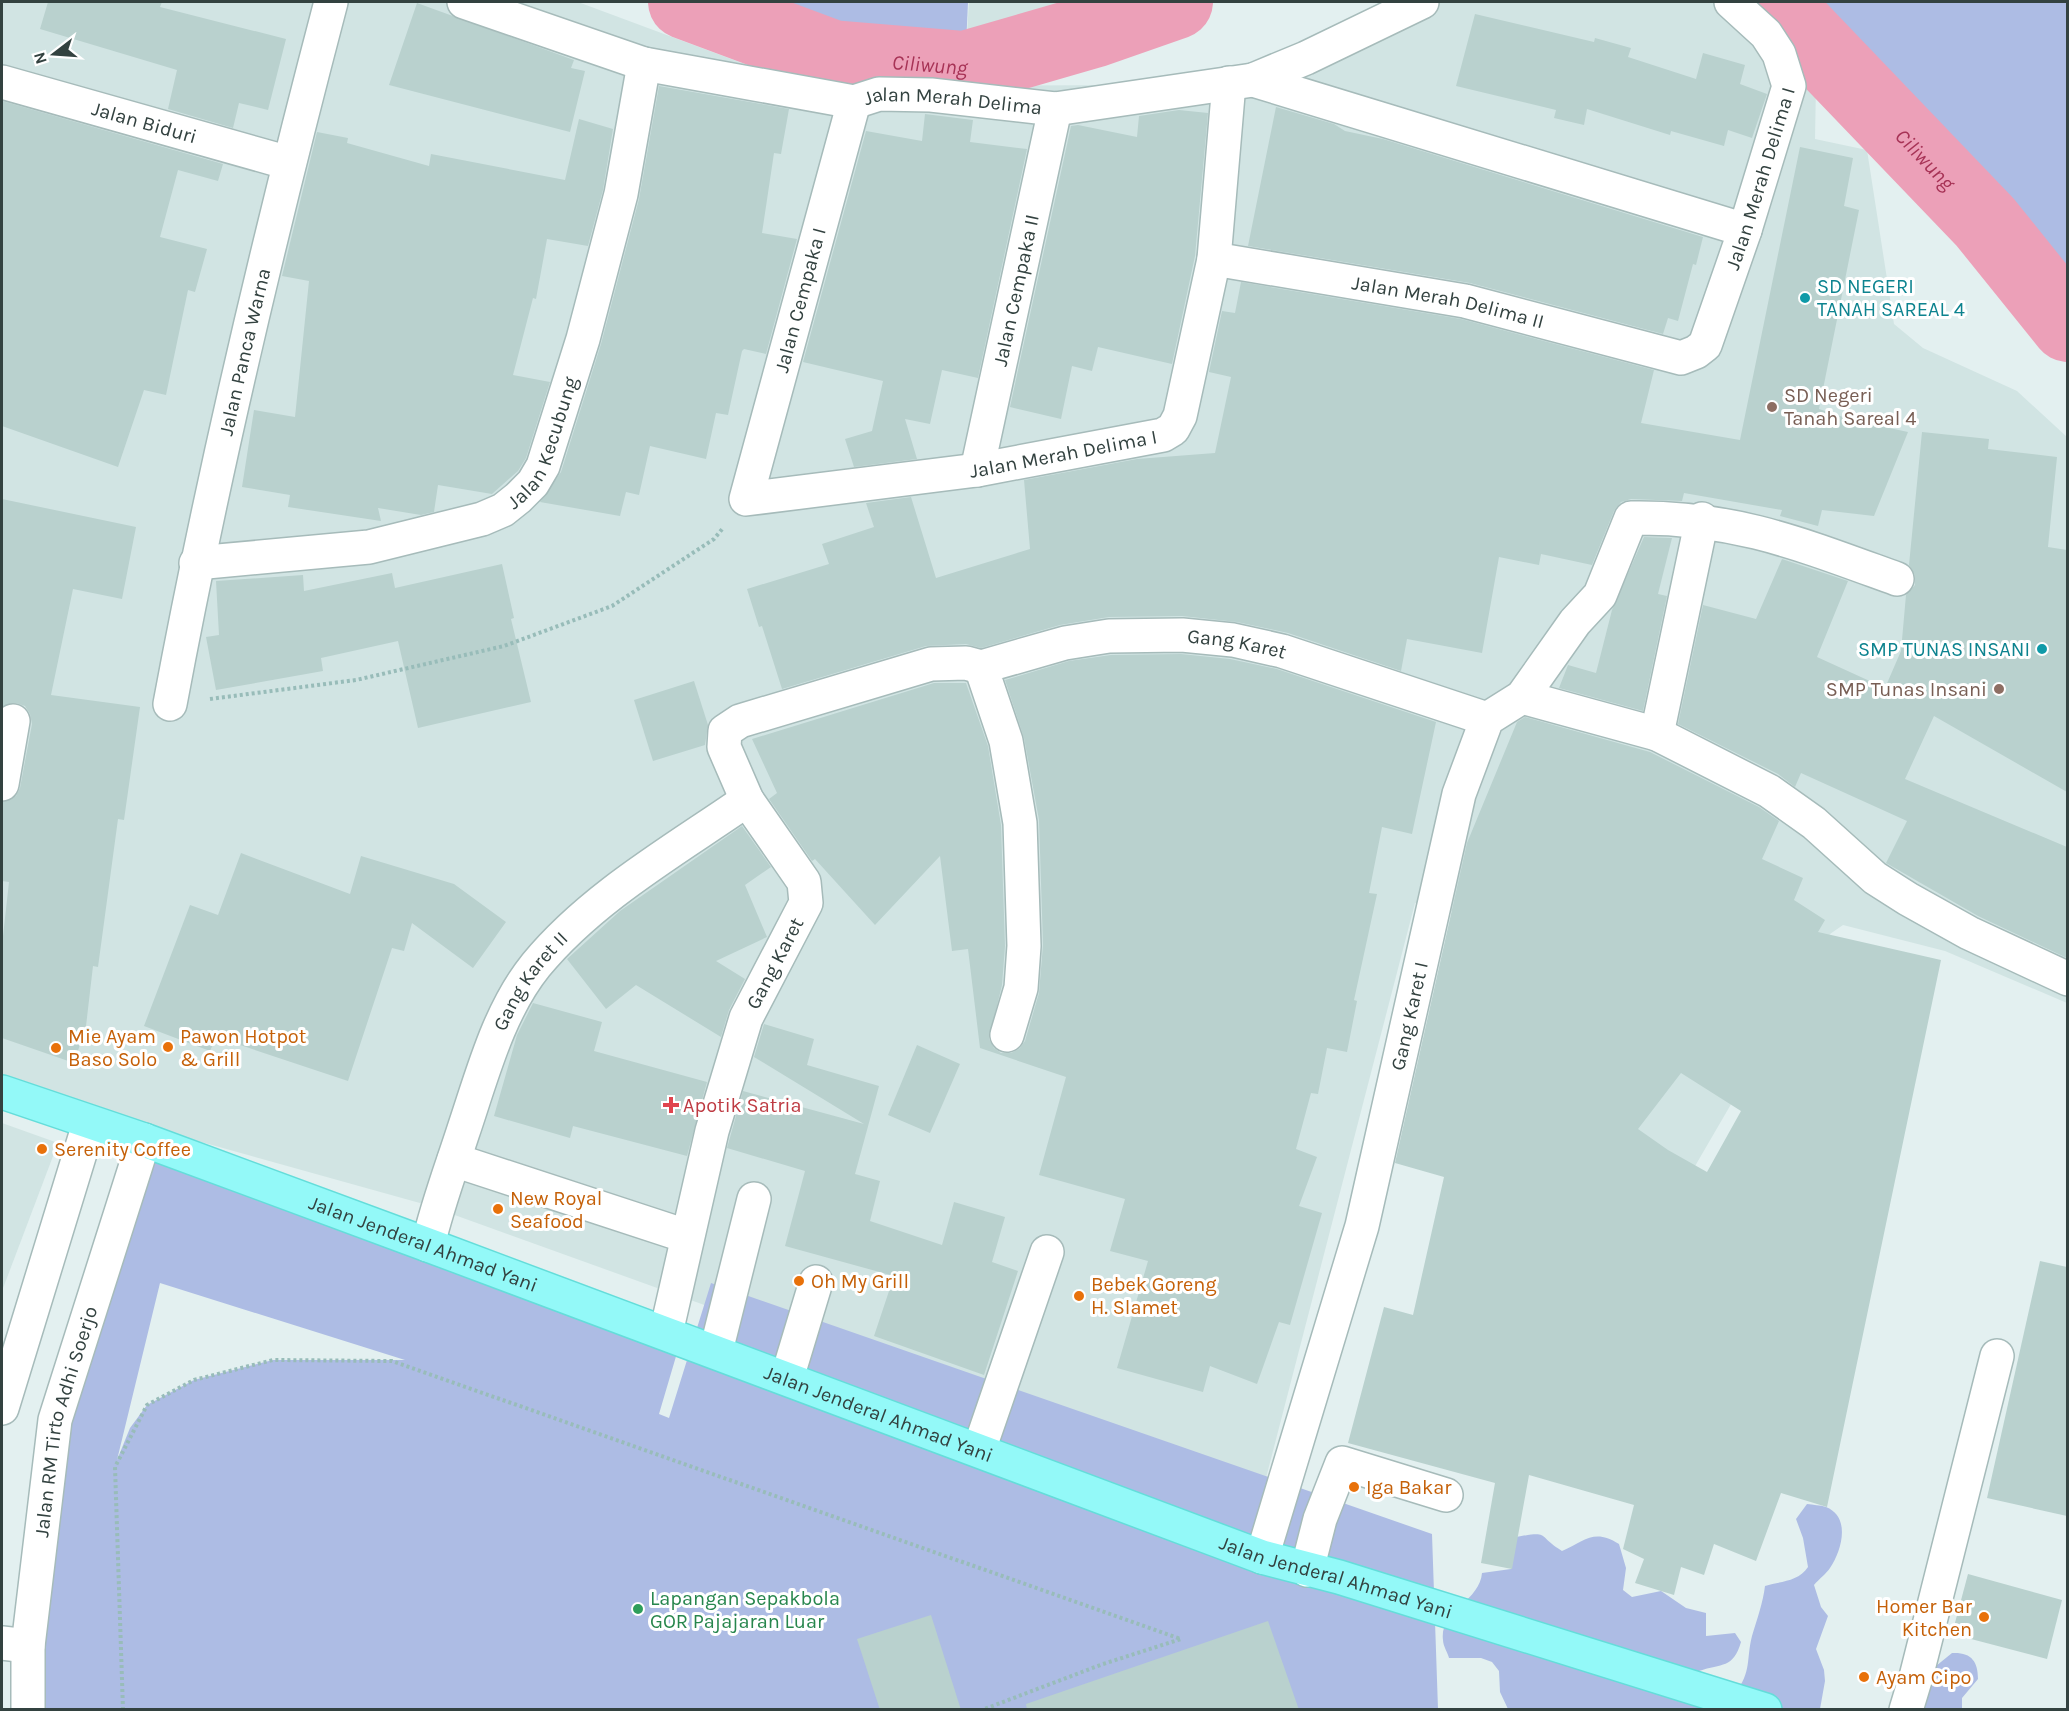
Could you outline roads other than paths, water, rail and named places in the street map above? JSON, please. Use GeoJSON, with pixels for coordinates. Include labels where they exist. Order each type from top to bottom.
{"type":"FeatureCollection","features":[{"type":"Feature","properties":{"kind":"main road","name":"Jalan Jenderal Ahmad Yani"},"geometry":{"type":"LineString","coordinates":[[2,1092],[89,1124],[144,1140],[666,1332],[1262,1557],[1307,1570],[1339,1576],[1765,1710]]}},
{"type":"Feature","properties":{"kind":"street","name":"Jalan Panca Warna"},"geometry":{"type":"LineString","coordinates":[[170,704],[196,563],[289,163],[331,2]]}},
{"type":"Feature","properties":{"kind":"street","name":"Jalan Merah Delima"},"geometry":{"type":"LineString","coordinates":[[464,2],[644,64],[854,102],[879,94],[931,95],[1055,109],[1241,81],[1306,58],[1422,2]]}},
{"type":"Feature","properties":{"kind":"street","name":"Jalan Merah Delima I"},"geometry":{"type":"LineString","coordinates":[[1681,358],[1696,352],[1704,345],[1745,230],[1789,86],[1779,54],[1766,34],[1731,2]]}},
{"type":"Feature","properties":{"kind":"street","name":"Jalan Kecubung"},"geometry":{"type":"LineString","coordinates":[[196,563],[380,544],[482,519],[503,510],[533,483],[543,466],[586,328],[621,194],[644,64]]}},
{"type":"Feature","properties":{"kind":"street","name":"Jalan Merah Delima I"},"geometry":{"type":"LineString","coordinates":[[746,499],[976,470],[1163,435],[1173,429],[1180,416],[1214,259],[1241,81]]}},
{"type":"Feature","properties":{"kind":"street"},"geometry":{"type":"LineString","coordinates":[[1241,81],[1745,230]]}},
{"type":"Feature","properties":{"kind":"street","name":"Jalan Biduri"},"geometry":{"type":"LineString","coordinates":[[2,82],[289,163]]}},
{"type":"Feature","properties":{"kind":"street","name":"Jalan Cempaka I"},"geometry":{"type":"LineString","coordinates":[[746,499],[854,102]]}},
{"type":"Feature","properties":{"kind":"street","name":"Jalan Cempaka II"},"geometry":{"type":"LineString","coordinates":[[976,470],[1055,109]]}},
{"type":"Feature","properties":{"kind":"street","name":"Jalan Merah Delima II"},"geometry":{"type":"LineString","coordinates":[[1214,259],[1465,301],[1681,358]]}},
{"type":"Feature","properties":{"kind":"street"},"geometry":{"type":"LineString","coordinates":[[1487,719],[1522,697],[1575,622],[1600,595],[1631,518],[1702,519],[1779,536],[1897,579]]}},
{"type":"Feature","properties":{"kind":"street"},"geometry":{"type":"LineString","coordinates":[[1657,734],[1702,519]]}},
{"type":"Feature","properties":{"kind":"street","name":"Gang Karet"},"geometry":{"type":"LineString","coordinates":[[666,1332],[686,1236],[712,1131],[746,1018],[806,903],[804,882],[747,800],[724,747],[725,731],[732,724],[931,664],[966,663],[981,667],[1065,643],[1109,636],[1182,635],[1223,639],[1282,651],[1487,719]]}},
{"type":"Feature","properties":{"kind":"street"},"geometry":{"type":"LineString","coordinates":[[981,667],[1006,741],[1020,823],[1024,946],[1021,988],[1007,1035]]}},
{"type":"Feature","properties":{"kind":"street"},"geometry":{"type":"LineString","coordinates":[[1522,697],[1657,734],[1769,791],[1814,823],[1875,878],[1908,899],[1969,933],[2067,979]]}},
{"type":"Feature","properties":{"kind":"street","name":"Gang Karet I"},"geometry":{"type":"LineString","coordinates":[[1262,1557],[1362,1226],[1459,794],[1487,719]]}},
{"type":"Feature","properties":{"kind":"street"},"geometry":{"type":"LineString","coordinates":[[2,784],[13,721]]}},
{"type":"Feature","properties":{"kind":"street","name":"Gang Karet II"},"geometry":{"type":"LineString","coordinates":[[428,1245],[483,1074],[509,1008],[534,967],[562,935],[631,880],[747,800]]}},
{"type":"Feature","properties":{"kind":"street"},"geometry":{"type":"LineString","coordinates":[[2,1408],[89,1124]]}},
{"type":"Feature","properties":{"kind":"street","name":"Jalan RM Tirto Adhi Soerjo"},"geometry":{"type":"LineString","coordinates":[[28,1710],[15,1645],[55,1419],[144,1140]]}},
{"type":"Feature","properties":{"kind":"street"},"geometry":{"type":"LineString","coordinates":[[454,1160],[686,1236]]}},
{"type":"Feature","properties":{"kind":"street"},"geometry":{"type":"LineString","coordinates":[[717,1352],[754,1199]]}},
{"type":"Feature","properties":{"kind":"street"},"geometry":{"type":"LineString","coordinates":[[979,1450],[1047,1252]]}},
{"type":"Feature","properties":{"kind":"street"},"geometry":{"type":"LineString","coordinates":[[787,1378],[816,1282]]}},
{"type":"Feature","properties":{"kind":"street"},"geometry":{"type":"LineString","coordinates":[[1906,1710],[1997,1356]]}},
{"type":"Feature","properties":{"kind":"street"},"geometry":{"type":"LineString","coordinates":[[1307,1570],[1320,1519],[1342,1463],[1446,1495]]}},
{"type":"Feature","properties":{"kind":"waterway","name":"Ciliwung"},"geometry":{"type":"LineString","coordinates":[[685,2],[832,57],[965,68],[1093,31],[1176,2]]}},
{"type":"Feature","properties":{"kind":"waterway","name":"Ciliwung"},"geometry":{"type":"LineString","coordinates":[[1774,2],[1985,222],[2068,325]]}},
{"type":"Feature","properties":{"kind":"place","name":"SD NEGERI TANAH SAREAL 4"},"geometry":{"type":"Point","coordinates":[1805,298]}},
{"type":"Feature","properties":{"kind":"place","name":"SD Negeri Tanah Sareal 4"},"geometry":{"type":"Point","coordinates":[1772,407]}},
{"type":"Feature","properties":{"kind":"place","name":"SMP TUNAS INSANI"},"geometry":{"type":"Point","coordinates":[2042,649]}},
{"type":"Feature","properties":{"kind":"place","name":"SMP Tunas Insani"},"geometry":{"type":"Point","coordinates":[1999,689]}},
{"type":"Feature","properties":{"kind":"place","name":"Pawon Hotpot & Grill"},"geometry":{"type":"Point","coordinates":[168,1047]}},
{"type":"Feature","properties":{"kind":"place","name":"Mie Ayam Baso Solo"},"geometry":{"type":"Point","coordinates":[56,1048]}},
{"type":"Feature","properties":{"kind":"place","name":"Apotik Satria"},"geometry":{"type":"Point","coordinates":[671,1105]}},
{"type":"Feature","properties":{"kind":"place","name":"Serenity Coffee"},"geometry":{"type":"Point","coordinates":[42,1149]}},
{"type":"Feature","properties":{"kind":"place","name":"New Royal Seafood"},"geometry":{"type":"Point","coordinates":[498,1209]}},
{"type":"Feature","properties":{"kind":"place","name":"Oh My Grill"},"geometry":{"type":"Point","coordinates":[799,1281]}},
{"type":"Feature","properties":{"kind":"place","name":"Bebek Goreng H. Slamet"},"geometry":{"type":"Point","coordinates":[1079,1296]}},
{"type":"Feature","properties":{"kind":"place","name":"Iga Bakar"},"geometry":{"type":"Point","coordinates":[1354,1487]}},
{"type":"Feature","properties":{"kind":"place","name":"Lapangan Sepakbola GOR Pajajaran Luar"},"geometry":{"type":"Point","coordinates":[638,1609]}},
{"type":"Feature","properties":{"kind":"place","name":"Homer Bar Kitchen"},"geometry":{"type":"Point","coordinates":[1984,1617]}},
{"type":"Feature","properties":{"kind":"place","name":"Ayam Cipo"},"geometry":{"type":"Point","coordinates":[1864,1677]}}]}
